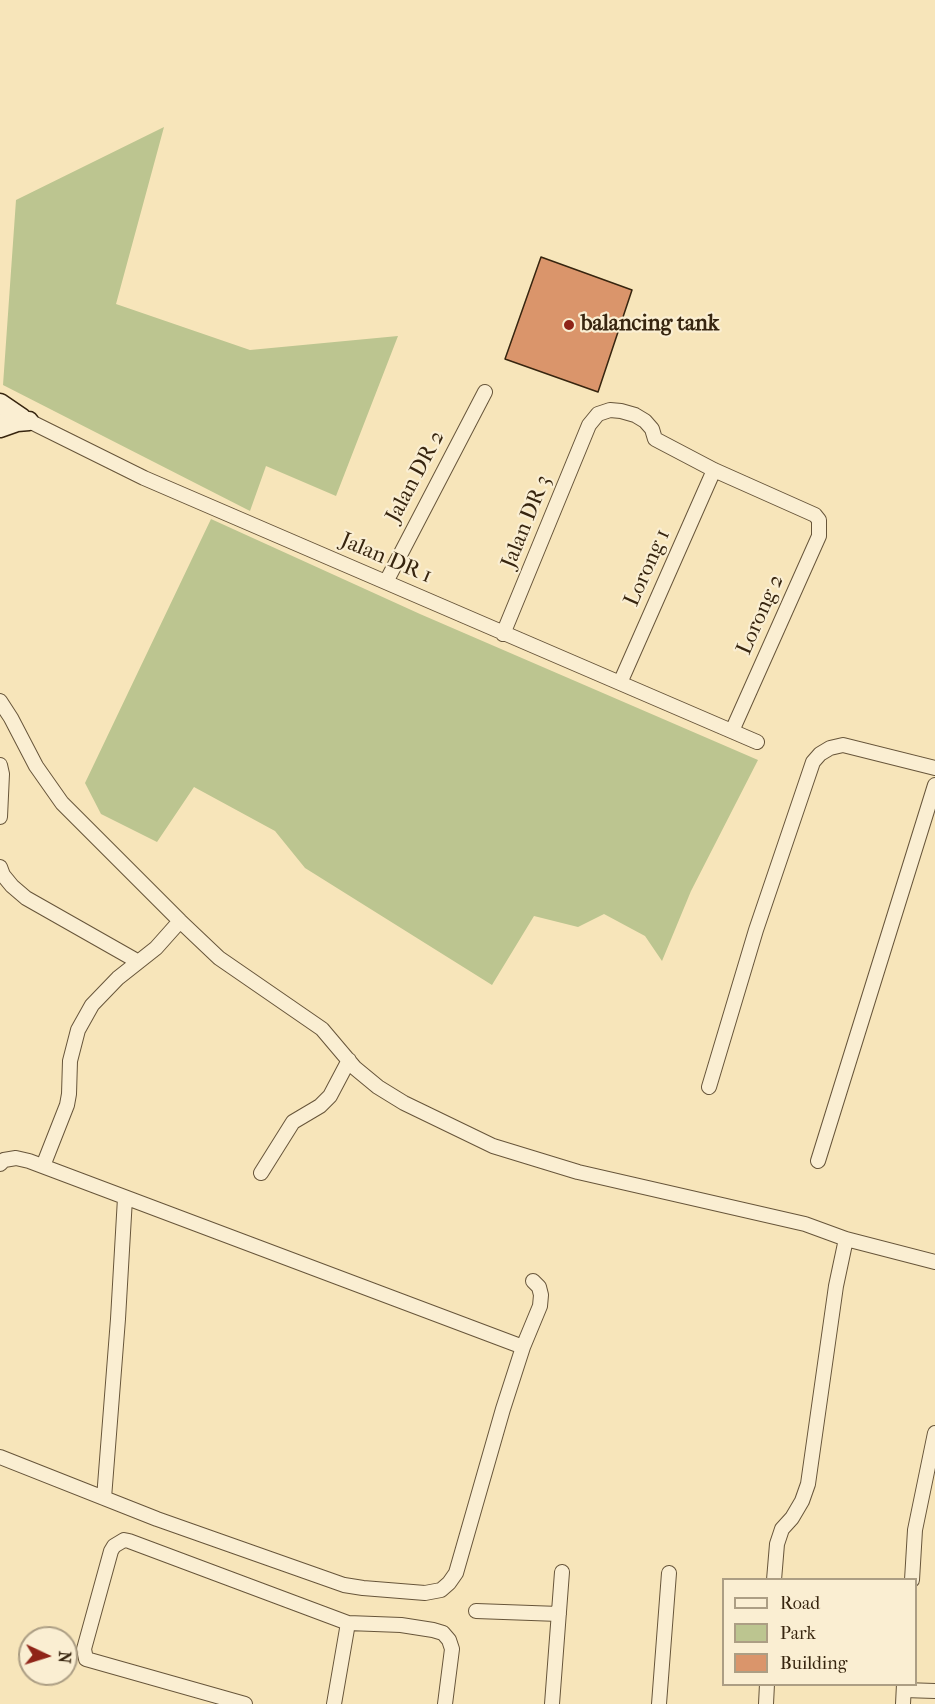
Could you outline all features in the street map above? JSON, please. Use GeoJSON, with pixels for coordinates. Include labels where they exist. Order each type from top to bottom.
{"type":"FeatureCollection","features":[{"type":"Feature","properties":{"kind":"main road"},"geometry":{"type":"LineString","coordinates":[[0,403],[26,419]]}},
{"type":"Feature","properties":{"kind":"main road"},"geometry":{"type":"LineString","coordinates":[[0,428],[26,419]]}},
{"type":"Feature","properties":{"kind":"street","name":"Jalan DR 2"},"geometry":{"type":"LineString","coordinates":[[386,582],[484,392]]}},
{"type":"Feature","properties":{"kind":"street","name":"Jalan DR 3"},"geometry":{"type":"LineString","coordinates":[[503,634],[589,425],[598,414],[610,410],[635,416],[645,421],[652,429],[655,439],[714,470]]}},
{"type":"Feature","properties":{"kind":"street","name":"Jalan DR 1"},"geometry":{"type":"LineString","coordinates":[[0,414],[26,419],[144,478],[757,742]]}},
{"type":"Feature","properties":{"kind":"street","name":"Lorong 2"},"geometry":{"type":"LineString","coordinates":[[714,470],[815,515],[819,520],[819,536],[732,731]]}},
{"type":"Feature","properties":{"kind":"street","name":"Lorong 1"},"geometry":{"type":"LineString","coordinates":[[620,683],[714,470]]}},
{"type":"Feature","properties":{"kind":"street"},"geometry":{"type":"LineString","coordinates":[[0,701],[36,765],[62,803],[219,958],[321,1029],[378,1087],[493,1146],[578,1172],[805,1224],[846,1239],[935,1262]]}},
{"type":"Feature","properties":{"kind":"street"},"geometry":{"type":"LineString","coordinates":[[709,1086],[756,930],[813,762],[830,748],[843,745],[935,768]]}},
{"type":"Feature","properties":{"kind":"street"},"geometry":{"type":"LineString","coordinates":[[0,765],[2,774],[0,817]]}},
{"type":"Feature","properties":{"kind":"street"},"geometry":{"type":"LineString","coordinates":[[818,1161],[935,785]]}},
{"type":"Feature","properties":{"kind":"street"},"geometry":{"type":"LineString","coordinates":[[0,867],[12,886],[26,898],[137,961]]}},
{"type":"Feature","properties":{"kind":"street"},"geometry":{"type":"LineString","coordinates":[[43,1166],[67,1105],[70,1061],[78,1030],[92,1005],[137,961],[156,948],[180,921]]}},
{"type":"Feature","properties":{"kind":"street"},"geometry":{"type":"LineString","coordinates":[[261,1173],[293,1122],[320,1106],[330,1096],[349,1060]]}},
{"type":"Feature","properties":{"kind":"street"},"geometry":{"type":"LineString","coordinates":[[0,1164],[4,1160],[16,1158],[43,1166],[524,1347]]}},
{"type":"Feature","properties":{"kind":"street"},"geometry":{"type":"LineString","coordinates":[[104,1498],[118,1319],[124,1198]]}},
{"type":"Feature","properties":{"kind":"street"},"geometry":{"type":"LineString","coordinates":[[774,1578],[777,1544],[782,1529],[792,1518],[808,1485],[836,1286],[846,1239]]}},
{"type":"Feature","properties":{"kind":"street"},"geometry":{"type":"LineString","coordinates":[[0,1456],[157,1519],[344,1585],[425,1593],[441,1590],[456,1574],[503,1409],[540,1306],[539,1287],[533,1281]]}},
{"type":"Feature","properties":{"kind":"street"},"geometry":{"type":"LineString","coordinates":[[912,1578],[915,1530],[935,1433]]}},
{"type":"Feature","properties":{"kind":"street"},"geometry":{"type":"LineString","coordinates":[[245,1704],[86,1659],[84,1649],[114,1546],[124,1540],[129,1541],[348,1623],[401,1625],[443,1633],[452,1649],[445,1704]]}},
{"type":"Feature","properties":{"kind":"street"},"geometry":{"type":"LineString","coordinates":[[552,1704],[562,1572]]}},
{"type":"Feature","properties":{"kind":"street"},"geometry":{"type":"LineString","coordinates":[[659,1704],[669,1573]]}},
{"type":"Feature","properties":{"kind":"street"},"geometry":{"type":"LineString","coordinates":[[476,1611],[559,1614]]}},
{"type":"Feature","properties":{"kind":"street"},"geometry":{"type":"LineString","coordinates":[[334,1704],[348,1623]]}},
{"type":"Feature","properties":{"kind":"street"},"geometry":{"type":"LineString","coordinates":[[766,1704],[767,1686]]}},
{"type":"Feature","properties":{"kind":"street"},"geometry":{"type":"LineString","coordinates":[[903,1704],[904,1687],[935,1691]]}},
{"type":"Feature","properties":{"kind":"green space"},"geometry":{"type":"Polygon","coordinates":[[[164,127],[116,304],[250,350],[398,336],[336,496],[266,466],[250,511],[3,385],[16,200],[164,127]]]}},
{"type":"Feature","properties":{"kind":"green space"},"geometry":{"type":"Polygon","coordinates":[[[211,519],[420,614],[758,760],[691,891],[662,961],[645,936],[604,914],[578,927],[534,916],[492,985],[305,868],[275,831],[194,787],[157,842],[101,814],[85,783],[211,519]]]}},
{"type":"Feature","properties":{"kind":"building","name":"balancing tank"},"geometry":{"type":"Polygon","coordinates":[[[541,257],[632,290],[598,392],[505,359],[541,257]]]}},
{"type":"Feature","properties":{"kind":"place","name":"balancing tank"},"geometry":{"type":"Point","coordinates":[569,325]}}]}
